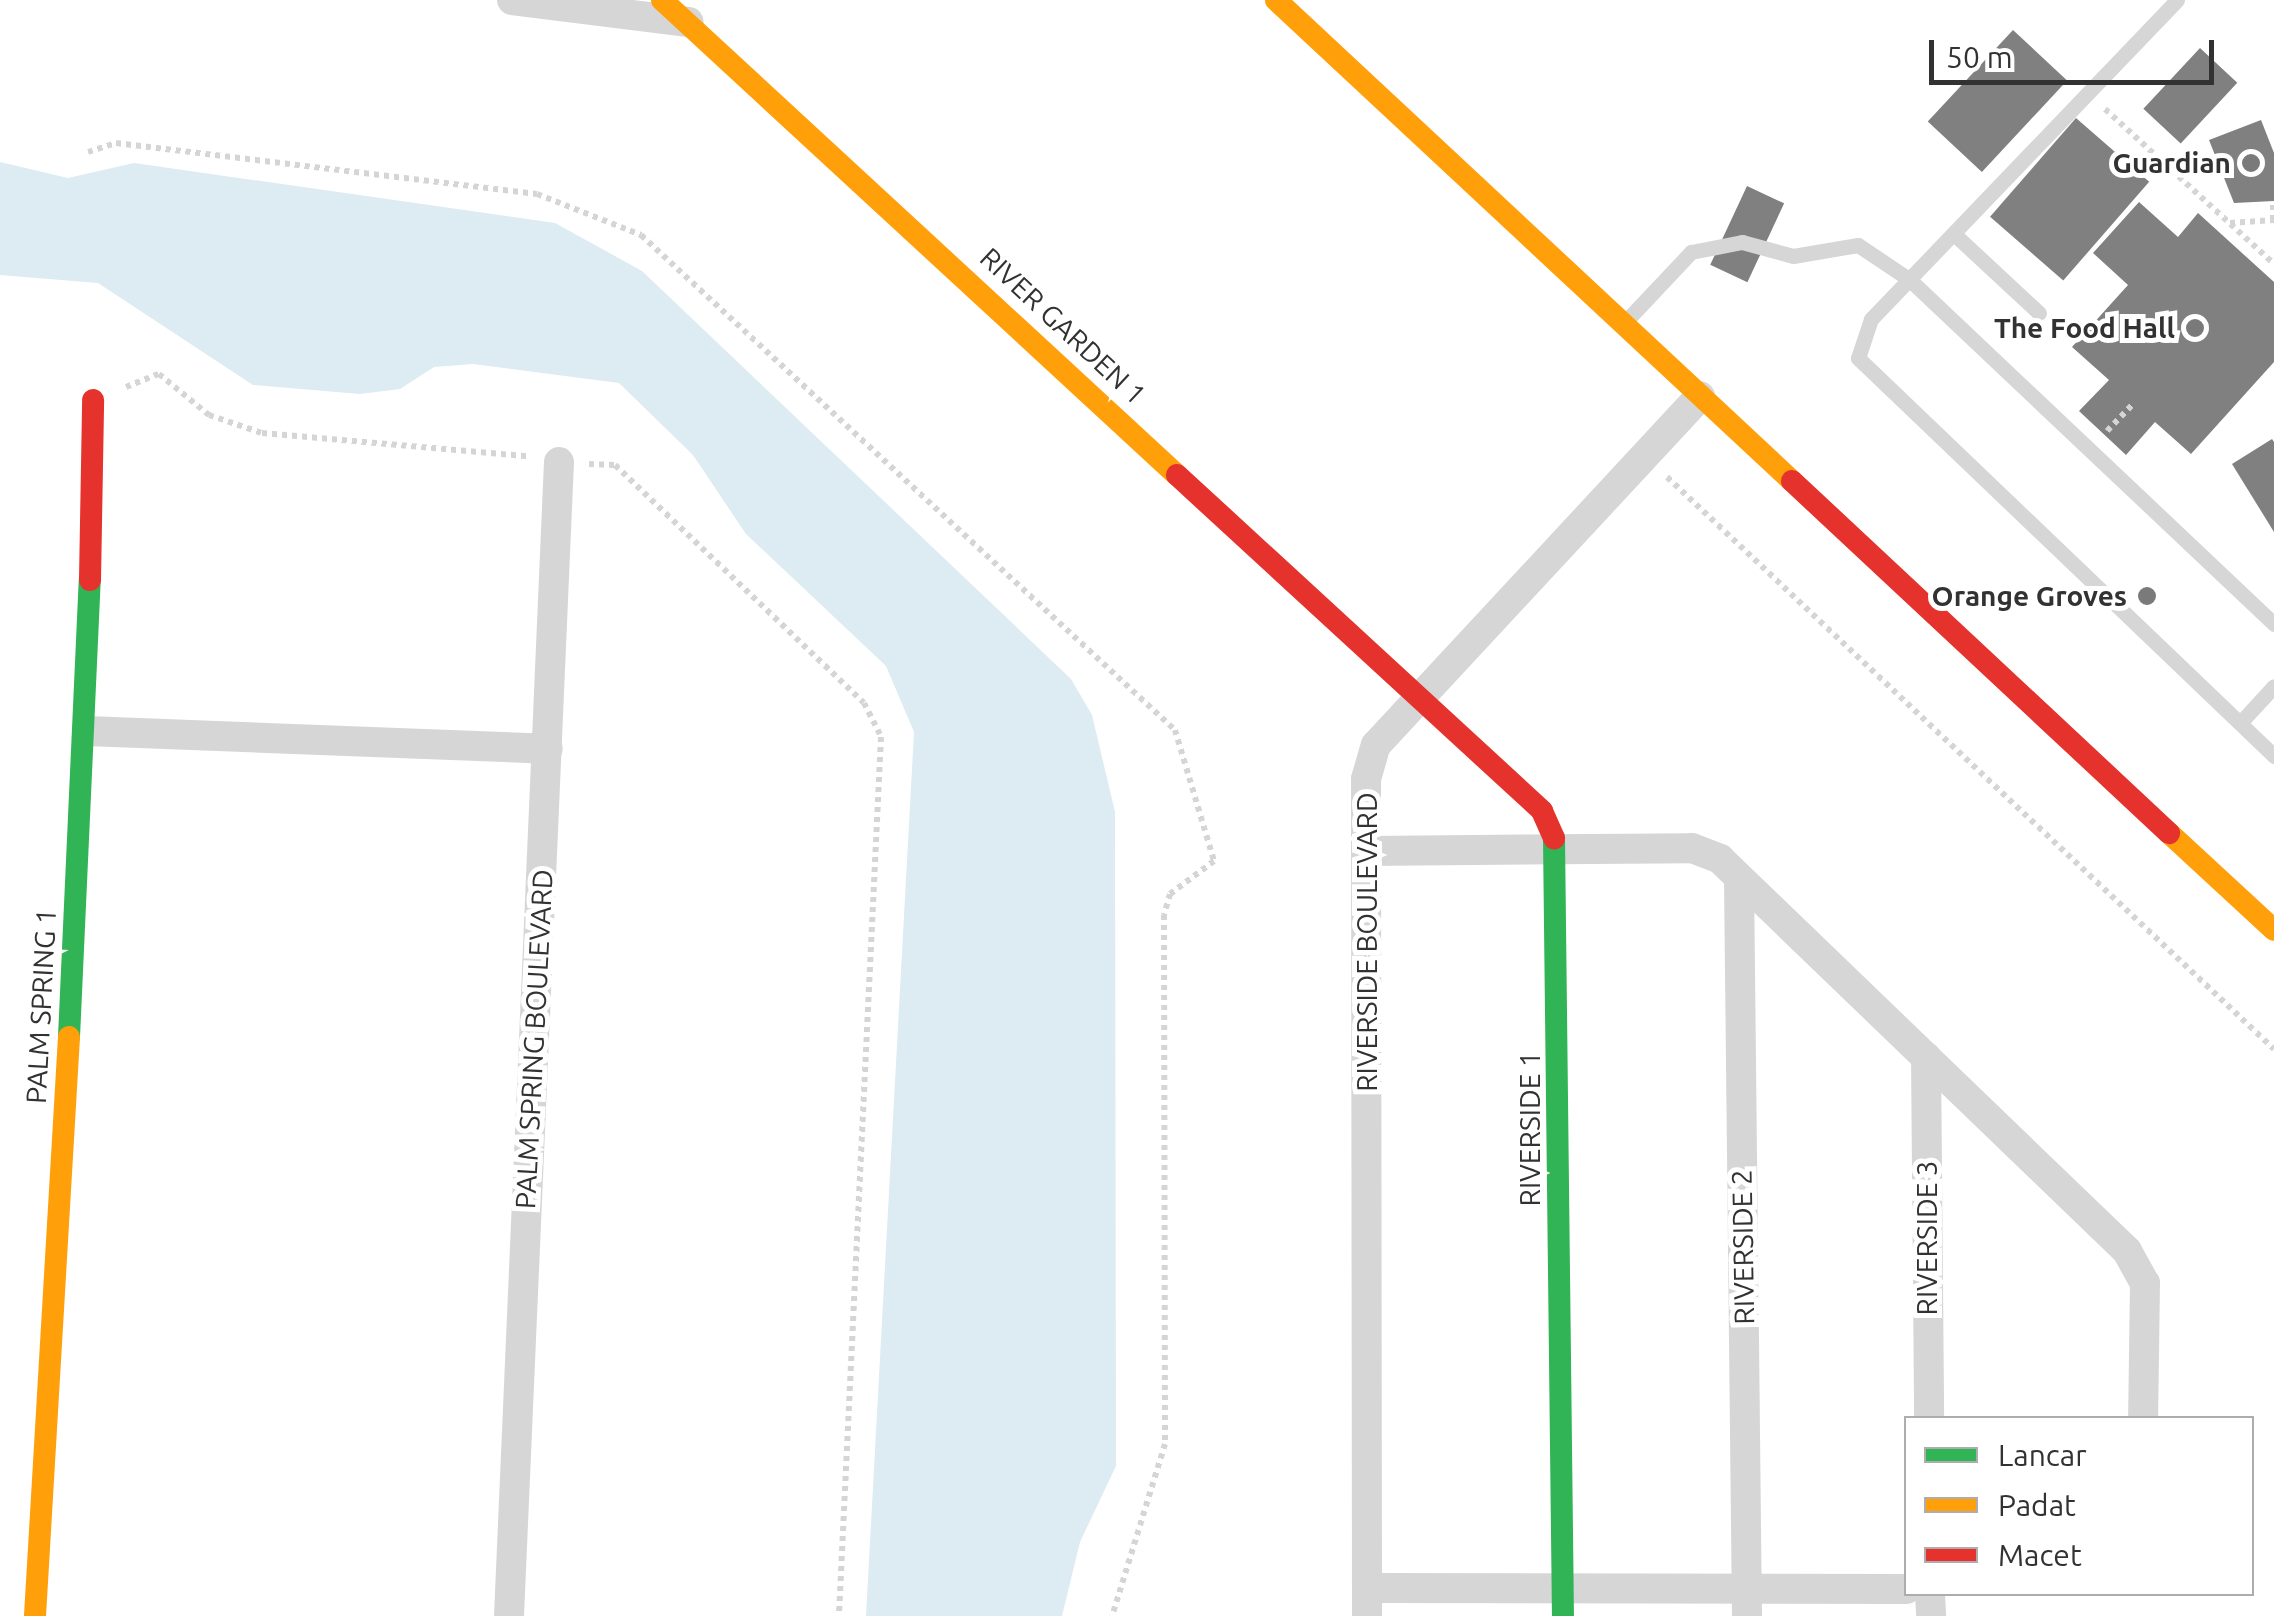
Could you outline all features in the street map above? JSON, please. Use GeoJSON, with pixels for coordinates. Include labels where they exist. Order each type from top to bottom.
{"type":"FeatureCollection","features":[{"type":"Feature","properties":{"kind":"street"},"geometry":{"type":"LineString","coordinates":[[512,0],[692,23]]}},
{"type":"Feature","properties":{"kind":"street","name":"RIVER GARDEN 1"},"geometry":{"type":"LineString","coordinates":[[662,0],[692,23],[1420,698]]}},
{"type":"Feature","properties":{"kind":"street"},"geometry":{"type":"LineString","coordinates":[[1276,0],[2274,930]]}},
{"type":"Feature","properties":{"kind":"street","name":"RIVERSIDE BOULEVARD"},"geometry":{"type":"LineString","coordinates":[[1368,1602],[1366,851],[1376,746],[1700,396]]}},
{"type":"Feature","properties":{"kind":"street","name":"PALM SPRING 1"},"geometry":{"type":"LineString","coordinates":[[35,1616],[87,730],[93,400]]}},
{"type":"Feature","properties":{"kind":"street","name":"PALM SPRING BOULEVARD"},"geometry":{"type":"LineString","coordinates":[[509,1616],[559,462]]}},
{"type":"Feature","properties":{"kind":"street","name":"RIVERSIDE 1"},"geometry":{"type":"LineString","coordinates":[[1420,698],[1542,812],[1559,850],[1563,1602]]}},
{"type":"Feature","properties":{"kind":"street"},"geometry":{"type":"LineString","coordinates":[[87,730],[548,749]]}},
{"type":"Feature","properties":{"kind":"street"},"geometry":{"type":"LineString","coordinates":[[1366,851],[1692,848],[1739,878],[2127,1251],[2145,1282],[2143,1416]]}},
{"type":"Feature","properties":{"kind":"street","name":"RIVERSIDE 2"},"geometry":{"type":"LineString","coordinates":[[1739,878],[1747,1602]]}},
{"type":"Feature","properties":{"kind":"street","name":"RIVERSIDE 3"},"geometry":{"type":"LineString","coordinates":[[1926,1057],[1929,1416]]}},
{"type":"Feature","properties":{"kind":"street"},"geometry":{"type":"LineString","coordinates":[[1368,1602],[1747,1602],[1904,1589]]}},
{"type":"Feature","properties":{"kind":"lane"},"geometry":{"type":"LineString","coordinates":[[2177,0],[1860,334],[1858,358],[2274,756]]}},
{"type":"Feature","properties":{"kind":"lane"},"geometry":{"type":"LineString","coordinates":[[1954,234],[2039,314]]}},
{"type":"Feature","properties":{"kind":"lane"},"geometry":{"type":"LineString","coordinates":[[1623,324],[1692,252],[1742,242],[1793,256],[1858,245],[1910,280],[2274,624]]}},
{"type":"Feature","properties":{"kind":"lane"},"geometry":{"type":"LineString","coordinates":[[2240,724],[2274,686]]}},
{"type":"Feature","properties":{"kind":"path"},"geometry":{"type":"LineString","coordinates":[[2088,93],[2274,264]]}},
{"type":"Feature","properties":{"kind":"path"},"geometry":{"type":"LineString","coordinates":[[88,152],[116,143],[537,194],[640,235],[1175,730],[1214,861],[1170,894],[1164,915],[1166,1444],[1112,1616]]}},
{"type":"Feature","properties":{"kind":"path"},"geometry":{"type":"LineString","coordinates":[[2228,223],[2274,220],[2274,201]]}},
{"type":"Feature","properties":{"kind":"path"},"geometry":{"type":"LineString","coordinates":[[2256,266],[2265,256]]}},
{"type":"Feature","properties":{"kind":"path"},"geometry":{"type":"LineString","coordinates":[[93,400],[159,374],[209,415],[262,433],[467,444],[559,462],[615,465],[864,703],[881,737],[839,1616]]}},
{"type":"Feature","properties":{"kind":"path"},"geometry":{"type":"LineString","coordinates":[[2090,450],[2134,403]]}},
{"type":"Feature","properties":{"kind":"path"},"geometry":{"type":"LineString","coordinates":[[1644,456],[2274,1049]]}},
{"type":"Feature","properties":{"kind":"shaded area"},"geometry":{"type":"Polygon","coordinates":[[[0,162],[68,178],[134,163],[555,223],[642,271],[1071,679],[1092,715],[1115,812],[1116,1466],[1080,1542],[1062,1616],[866,1616],[914,732],[886,666],[746,534],[693,455],[619,383],[473,364],[434,367],[400,389],[360,394],[253,385],[98,283],[0,275],[0,162]]]}},
{"type":"Feature","properties":{"kind":"building"},"geometry":{"type":"Polygon","coordinates":[[[2013,30],[2067,80],[1982,172],[1928,121],[2013,30]]]}},
{"type":"Feature","properties":{"kind":"building"},"geometry":{"type":"Polygon","coordinates":[[[2200,48],[2237,83],[2181,143],[2143,109],[2200,48]]]}},
{"type":"Feature","properties":{"kind":"building"},"geometry":{"type":"Polygon","coordinates":[[[2076,118],[2149,182],[2063,281],[1990,217],[2076,118]]]}},
{"type":"Feature","properties":{"kind":"building"},"geometry":{"type":"Polygon","coordinates":[[[2261,120],[2274,153],[2274,201],[2234,203],[2209,140],[2261,120]]]}},
{"type":"Feature","properties":{"kind":"building"},"geometry":{"type":"Polygon","coordinates":[[[1747,186],[1784,203],[1747,282],[1710,265],[1747,186]]]}},
{"type":"Feature","properties":{"kind":"building"},"geometry":{"type":"Polygon","coordinates":[[[2139,202],[2178,237],[2198,213],[2274,282],[2274,362],[2191,454],[2155,422],[2126,455],[2079,411],[2109,380],[2072,347],[2128,285],[2093,253],[2139,202]]]}},
{"type":"Feature","properties":{"kind":"building"},"geometry":{"type":"Polygon","coordinates":[[[2272,439],[2274,442],[2274,532],[2232,464],[2272,439]]]}},
{"type":"Feature","properties":{"kind":"traffic: fast"},"geometry":{"type":"LineString","coordinates":[[69,1037],[90,580]]}},
{"type":"Feature","properties":{"kind":"traffic: fast"},"geometry":{"type":"LineString","coordinates":[[1554,838],[1563,1616]]}},
{"type":"Feature","properties":{"kind":"traffic: slow"},"geometry":{"type":"LineString","coordinates":[[662,0],[1177,475]]}},
{"type":"Feature","properties":{"kind":"traffic: slow"},"geometry":{"type":"LineString","coordinates":[[1276,0],[1792,481]]}},
{"type":"Feature","properties":{"kind":"traffic: slow"},"geometry":{"type":"LineString","coordinates":[[2169,833],[2274,930]]}},
{"type":"Feature","properties":{"kind":"traffic: slow"},"geometry":{"type":"LineString","coordinates":[[35,1616],[69,1037]]}},
{"type":"Feature","properties":{"kind":"traffic: jam"},"geometry":{"type":"LineString","coordinates":[[90,580],[93,400]]}},
{"type":"Feature","properties":{"kind":"traffic: jam"},"geometry":{"type":"LineString","coordinates":[[1177,475],[1542,811],[1554,838]]}},
{"type":"Feature","properties":{"kind":"traffic: jam"},"geometry":{"type":"LineString","coordinates":[[1792,481],[2169,833]]}},
{"type":"Feature","properties":{"kind":"place","name":"Guardian"},"geometry":{"type":"Point","coordinates":[2251,163]}},
{"type":"Feature","properties":{"kind":"place","name":"The Food Hall"},"geometry":{"type":"Point","coordinates":[2195,328]}},
{"type":"Feature","properties":{"kind":"place","name":"Orange Groves"},"geometry":{"type":"Point","coordinates":[2147,596]}}]}
